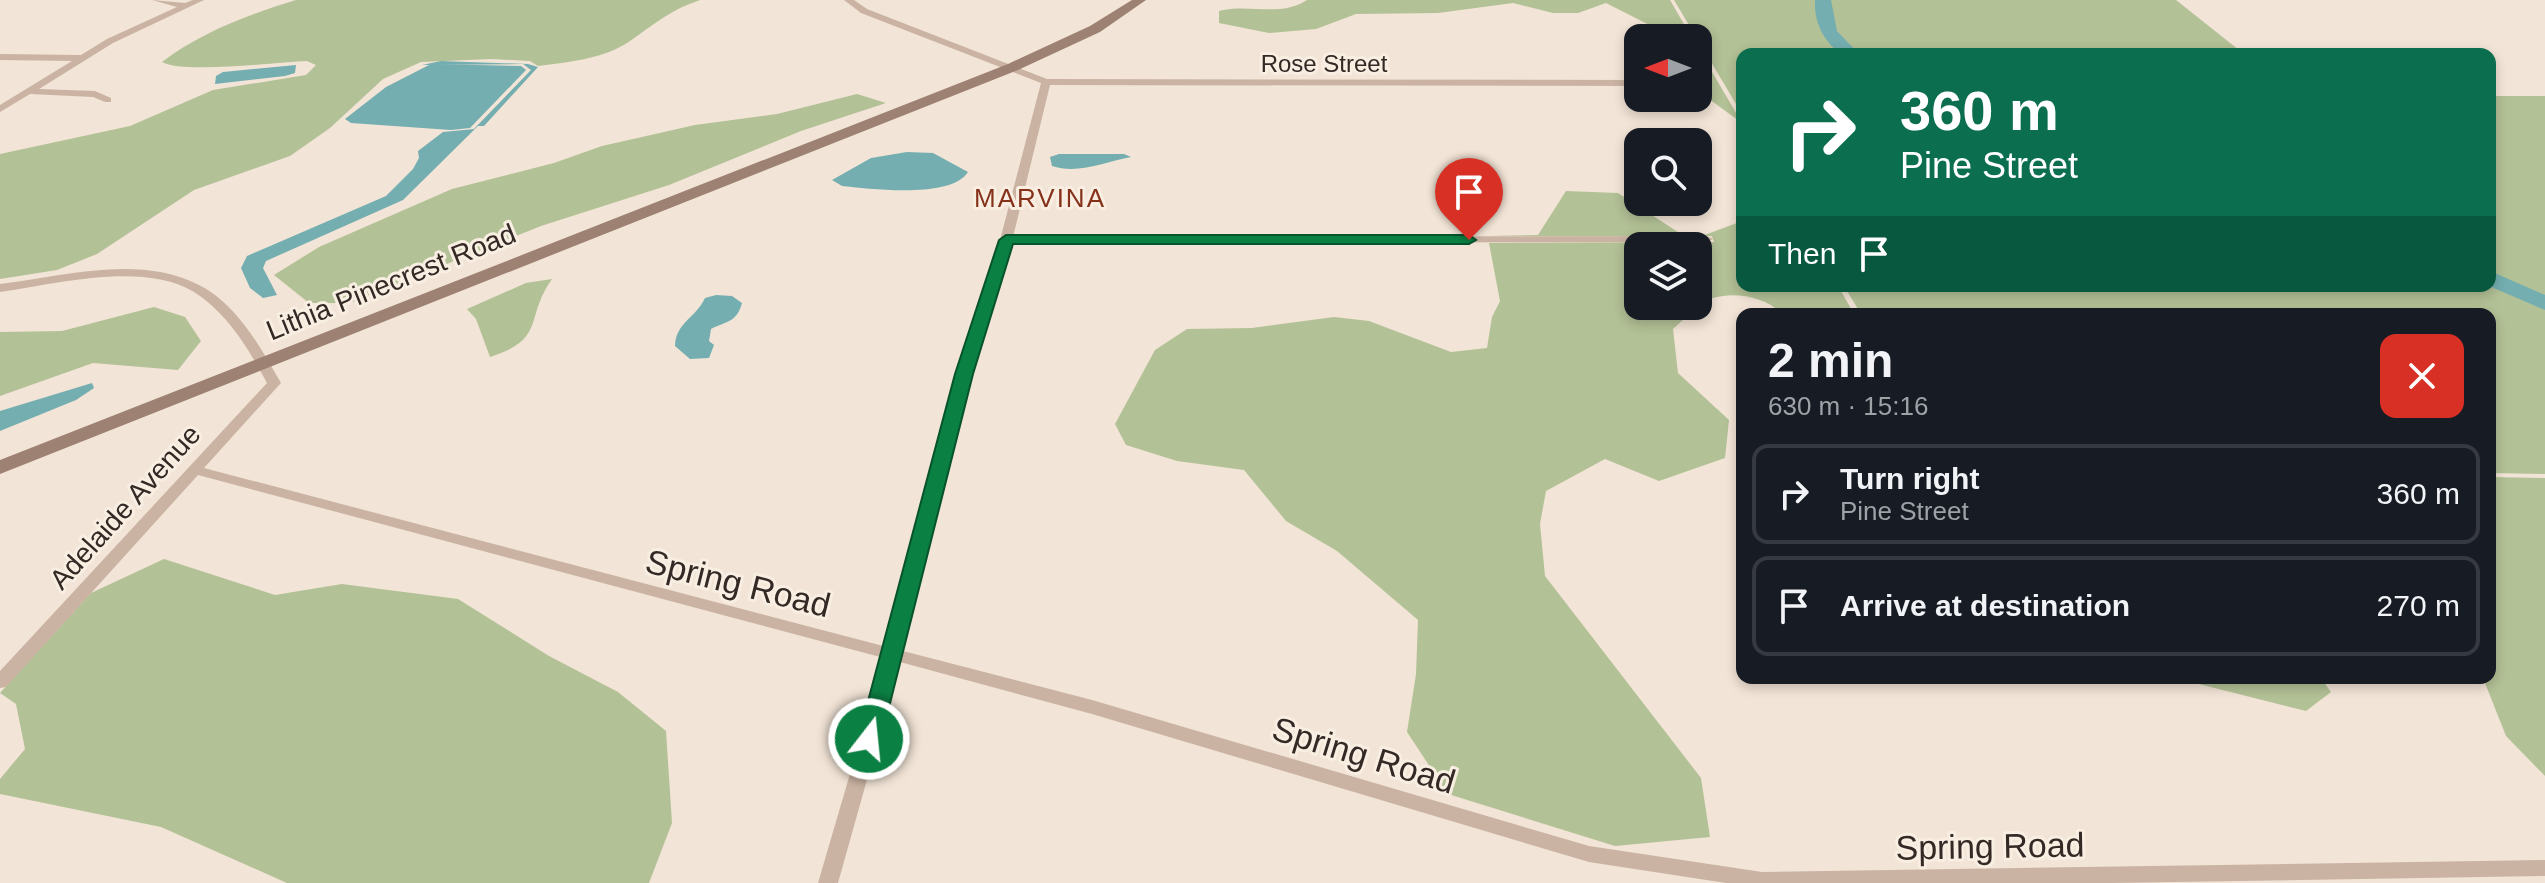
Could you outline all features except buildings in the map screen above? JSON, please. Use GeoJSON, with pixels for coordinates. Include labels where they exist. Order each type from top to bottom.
{"type":"FeatureCollection","features":[{"type":"Feature","properties":{"kind":"main road","name":"Lithia Pinecrest Road"},"geometry":{"type":"LineString","coordinates":[[1009,66],[1065,39],[1130,0]]}},
{"type":"Feature","properties":{"kind":"main road","name":"Lithia Pinecrest Road"},"geometry":{"type":"LineString","coordinates":[[0,467],[1077,39],[1140,0]]}},
{"type":"Feature","properties":{"kind":"street"},"geometry":{"type":"LineString","coordinates":[[156,0],[185,6]]}},
{"type":"Feature","properties":{"kind":"street"},"geometry":{"type":"LineString","coordinates":[[0,109],[137,27],[200,0]]}},
{"type":"Feature","properties":{"kind":"street","name":"Rose Street"},"geometry":{"type":"LineString","coordinates":[[848,0],[864,11],[1046,82],[1624,83]]}},
{"type":"Feature","properties":{"kind":"street"},"geometry":{"type":"LineString","coordinates":[[0,57],[83,58]]}},
{"type":"Feature","properties":{"kind":"street"},"geometry":{"type":"LineString","coordinates":[[828,883],[894,653],[964,374],[1006,240],[1046,82]]}},
{"type":"Feature","properties":{"kind":"street"},"geometry":{"type":"LineString","coordinates":[[32,92],[95,94],[108,100]]}},
{"type":"Feature","properties":{"kind":"street"},"geometry":{"type":"LineString","coordinates":[[1006,240],[1624,239]]}},
{"type":"Feature","properties":{"kind":"street"},"geometry":{"type":"LineString","coordinates":[[0,288],[108,275],[173,279],[194,286],[215,302],[263,363]]}},
{"type":"Feature","properties":{"kind":"street","name":"Adelaide Avenue"},"geometry":{"type":"LineString","coordinates":[[0,682],[274,383],[263,363]]}},
{"type":"Feature","properties":{"kind":"street","name":"Spring Road"},"geometry":{"type":"LineString","coordinates":[[195,470],[629,587],[894,653],[1275,759],[1589,854],[1762,880],[2545,868]]}},
{"type":"Feature","properties":{"kind":"green space"},"geometry":{"type":"Polygon","coordinates":[[[296,0],[700,0],[672,12],[620,47],[586,59],[538,66],[530,61],[491,59],[421,62],[383,79],[330,128],[290,156],[194,190],[97,254],[57,270],[0,279],[0,154],[130,126],[213,90],[306,75],[316,65],[307,61],[189,67],[162,62],[226,25],[296,0]]]}},
{"type":"Feature","properties":{"kind":"green space"},"geometry":{"type":"Polygon","coordinates":[[[1307,0],[1670,0],[1684,24],[1647,24],[1606,3],[1578,13],[1553,13],[1513,3],[1438,13],[1356,14],[1316,29],[1269,33],[1219,23],[1219,11],[1297,5],[1307,0]]]}},
{"type":"Feature","properties":{"kind":"green space"},"geometry":{"type":"Polygon","coordinates":[[[1674,0],[2176,0],[2236,48],[1736,48],[1736,104],[1712,64],[1712,24],[1688,24],[1674,0]]]}},
{"type":"Feature","properties":{"kind":"green space"},"geometry":{"type":"Polygon","coordinates":[[[1712,72],[1736,113],[1736,119],[1712,101],[1712,72]]]}},
{"type":"Feature","properties":{"kind":"green space"},"geometry":{"type":"Polygon","coordinates":[[[857,94],[886,103],[801,131],[669,185],[541,226],[350,303],[309,303],[274,275],[319,247],[452,189],[554,163],[602,146],[695,125],[777,114],[857,94]]]}},
{"type":"Feature","properties":{"kind":"green space"},"geometry":{"type":"Polygon","coordinates":[[[2496,96],[2545,96],[2545,474],[2496,473],[2496,308],[1857,308],[1848,292],[2496,292],[2496,96]]]}},
{"type":"Feature","properties":{"kind":"green space"},"geometry":{"type":"Polygon","coordinates":[[[1566,191],[1618,193],[1624,197],[1624,216],[1653,216],[1678,232],[1624,232],[1624,236],[1489,236],[1538,235],[1566,191]]]}},
{"type":"Feature","properties":{"kind":"green space"},"geometry":{"type":"Polygon","coordinates":[[[1736,223],[1736,292],[1841,292],[1851,308],[1775,308],[1753,298],[1712,299],[1712,232],[1736,223]]]}},
{"type":"Feature","properties":{"kind":"green space"},"geometry":{"type":"Polygon","coordinates":[[[1624,242],[1624,320],[1683,320],[1673,329],[1678,373],[1729,420],[1725,458],[1659,481],[1605,459],[1546,491],[1540,524],[1545,576],[1701,778],[1710,837],[1615,846],[1448,794],[1407,732],[1416,674],[1418,620],[1337,551],[1286,521],[1244,470],[1177,461],[1126,445],[1115,424],[1155,350],[1187,329],[1252,328],[1334,317],[1369,321],[1451,352],[1487,348],[1492,317],[1500,301],[1489,243],[1624,242]]]}},
{"type":"Feature","properties":{"kind":"green space"},"geometry":{"type":"Polygon","coordinates":[[[552,279],[527,335],[520,343],[490,357],[476,319],[467,309],[526,283],[552,279]]]}},
{"type":"Feature","properties":{"kind":"green space"},"geometry":{"type":"Polygon","coordinates":[[[154,307],[185,317],[201,341],[178,370],[93,363],[0,396],[0,332],[62,331],[154,307]]]}},
{"type":"Feature","properties":{"kind":"green space"},"geometry":{"type":"Polygon","coordinates":[[[2496,477],[2545,478],[2545,776],[2506,736],[2485,684],[2496,684],[2496,477]]]}},
{"type":"Feature","properties":{"kind":"green space"},"geometry":{"type":"Polygon","coordinates":[[[164,559],[275,595],[342,584],[458,599],[549,656],[618,692],[666,731],[672,823],[649,883],[287,883],[161,827],[0,794],[0,779],[25,749],[16,704],[0,693],[91,593],[164,559]]]}},
{"type":"Feature","properties":{"kind":"green space"},"geometry":{"type":"Polygon","coordinates":[[[2199,684],[2325,684],[2331,692],[2306,711],[2199,684]]]}},
{"type":"Feature","properties":{"kind":"water"},"geometry":{"type":"Polygon","coordinates":[[[441,61],[528,64],[538,67],[484,126],[478,126],[403,200],[266,261],[263,268],[277,295],[263,298],[250,288],[241,268],[247,256],[386,196],[413,169],[419,158],[418,151],[443,132],[474,129],[531,70],[523,64],[422,65],[441,61]]]}},
{"type":"Feature","properties":{"kind":"water"},"geometry":{"type":"Polygon","coordinates":[[[431,64],[521,66],[526,70],[470,128],[451,130],[351,123],[345,119],[386,87],[431,64]]]}},
{"type":"Feature","properties":{"kind":"water"},"geometry":{"type":"Polygon","coordinates":[[[296,65],[295,73],[285,76],[215,84],[216,76],[223,72],[296,65]]]}},
{"type":"Feature","properties":{"kind":"water"},"geometry":{"type":"Polygon","coordinates":[[[907,152],[933,153],[968,172],[945,186],[928,189],[872,189],[842,186],[832,180],[871,158],[907,152]]]}},
{"type":"Feature","properties":{"kind":"water"},"geometry":{"type":"Polygon","coordinates":[[[1059,154],[1124,154],[1131,157],[1072,169],[1052,166],[1050,157],[1059,154]]]}},
{"type":"Feature","properties":{"kind":"water"},"geometry":{"type":"Polygon","coordinates":[[[732,296],[742,303],[740,309],[731,320],[711,329],[709,341],[714,345],[709,358],[690,359],[675,346],[676,338],[705,298],[732,296]]]}},
{"type":"Feature","properties":{"kind":"water"},"geometry":{"type":"Polygon","coordinates":[[[92,383],[94,388],[76,400],[0,431],[0,411],[92,383]]]}},
{"type":"Feature","properties":{"kind":"waterway"},"geometry":{"type":"LineString","coordinates":[[1823,0],[1825,24],[1843,48]]}},
{"type":"Feature","properties":{"kind":"waterway"},"geometry":{"type":"LineString","coordinates":[[2496,281],[2545,303]]}},
{"type":"Feature","properties":{"kind":"district","name":"MARVINA"},"geometry":{"type":"Point","coordinates":[1040,198]}},
{"type":"Feature","properties":{"kind":"route"},"geometry":{"type":"LineString","coordinates":[[869,739],[894,653],[964,374],[1006,240],[1469,240]]}}]}
